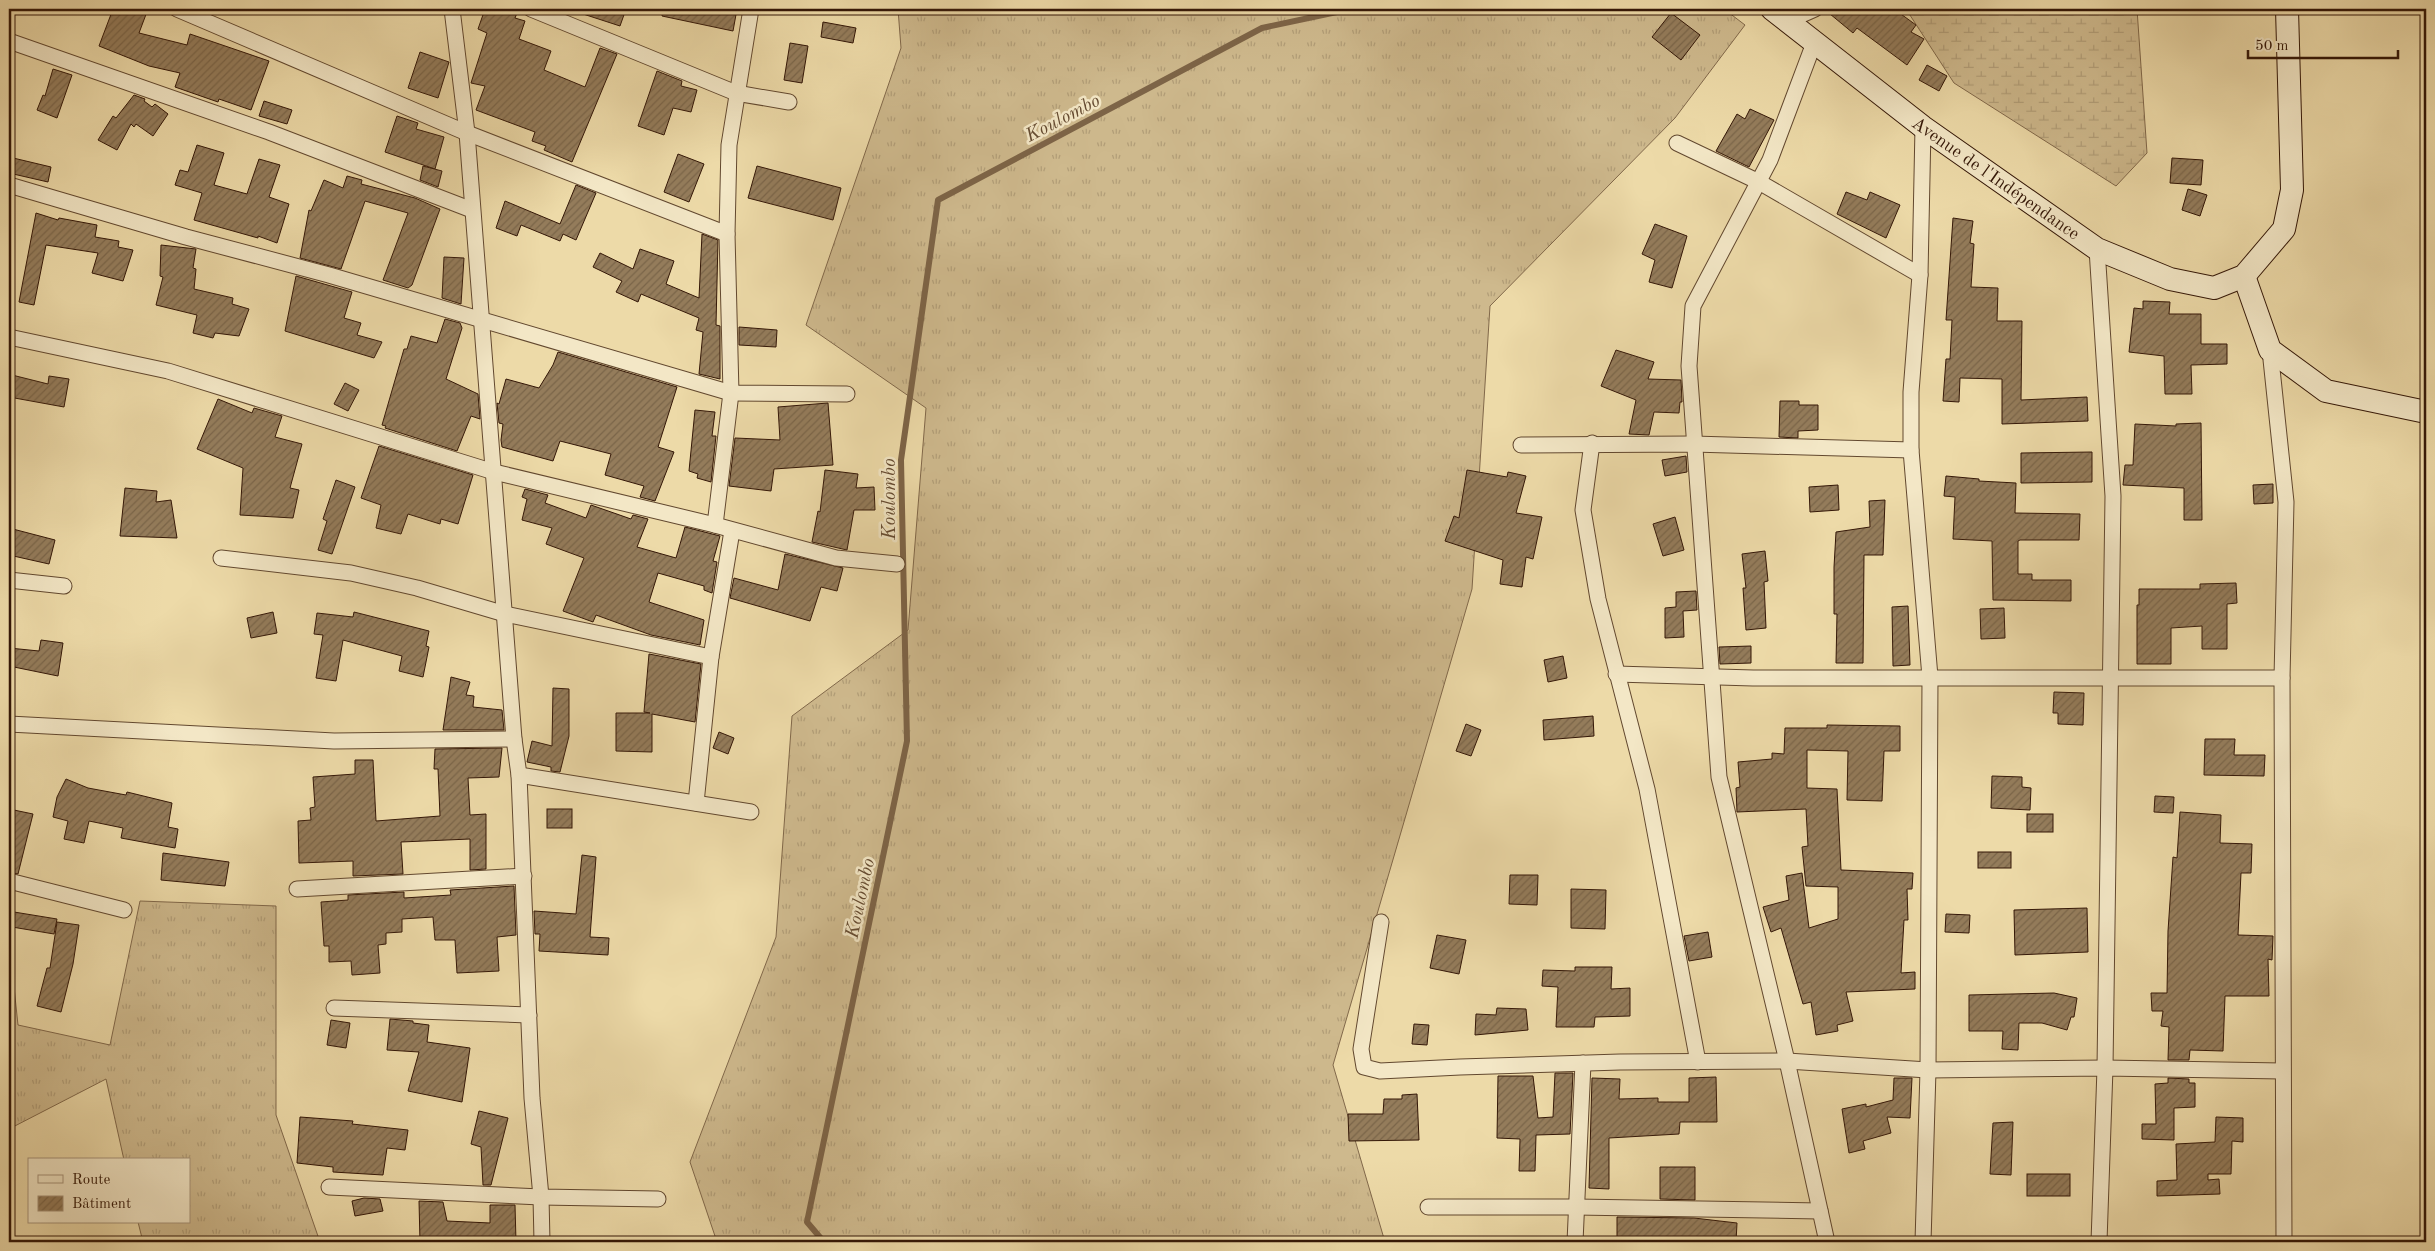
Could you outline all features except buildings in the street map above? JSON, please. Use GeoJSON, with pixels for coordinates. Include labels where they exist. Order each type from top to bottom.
{"type":"FeatureCollection","features":[{"type":"Feature","properties":{"kind":"street"},"geometry":{"type":"LineString","coordinates":[[177,9],[468,133],[727,234]]}},
{"type":"Feature","properties":{"kind":"street"},"geometry":{"type":"LineString","coordinates":[[452,9],[468,133],[472,210],[514,739],[519,775],[532,1098],[542,1242]]}},
{"type":"Feature","properties":{"kind":"street"},"geometry":{"type":"LineString","coordinates":[[531,9],[736,93],[789,102]]}},
{"type":"Feature","properties":{"kind":"street"},"geometry":{"type":"LineString","coordinates":[[716,525],[730,393],[727,234],[730,145],[736,93],[751,9]]}},
{"type":"Feature","properties":{"kind":"street"},"geometry":{"type":"LineString","coordinates":[[1780,15],[1815,9]]}},
{"type":"Feature","properties":{"kind":"street"},"geometry":{"type":"LineString","coordinates":[[2284,1242],[2282,678],[2286,502],[2270,350],[2244,276],[2284,229],[2292,190],[2287,9]]}},
{"type":"Feature","properties":{"kind":"street","name":"Avenue de l'Indépendance"},"geometry":{"type":"LineString","coordinates":[[1780,15],[1922,127],[2097,249],[2170,279],[2214,288],[2244,276]]}},
{"type":"Feature","properties":{"kind":"street"},"geometry":{"type":"LineString","coordinates":[[9,41],[269,132],[472,210]]}},
{"type":"Feature","properties":{"kind":"street"},"geometry":{"type":"LineString","coordinates":[[1814,43],[1770,160],[1693,306],[1689,366],[1719,777],[1788,1061],[1827,1242]]}},
{"type":"Feature","properties":{"kind":"street"},"geometry":{"type":"LineString","coordinates":[[1922,127],[1920,275],[1911,392],[1911,450],[1930,677],[1928,1070],[1922,1242]]}},
{"type":"Feature","properties":{"kind":"street"},"geometry":{"type":"LineString","coordinates":[[1677,143],[1758,182],[1920,275]]}},
{"type":"Feature","properties":{"kind":"street"},"geometry":{"type":"LineString","coordinates":[[9,185],[186,237],[329,275],[730,393],[847,394]]}},
{"type":"Feature","properties":{"kind":"street"},"geometry":{"type":"LineString","coordinates":[[2097,249],[2113,496],[2105,1068],[2099,1242]]}},
{"type":"Feature","properties":{"kind":"street"},"geometry":{"type":"LineString","coordinates":[[9,337],[168,371],[494,472],[716,525],[732,531],[836,558],[897,564]]}},
{"type":"Feature","properties":{"kind":"street"},"geometry":{"type":"LineString","coordinates":[[2270,350],[2326,391],[2426,412]]}},
{"type":"Feature","properties":{"kind":"street"},"geometry":{"type":"LineString","coordinates":[[1521,445],[1592,443],[1694,444],[1911,450]]}},
{"type":"Feature","properties":{"kind":"street"},"geometry":{"type":"LineString","coordinates":[[1592,443],[1584,510],[1598,599],[1647,789],[1698,1062]]}},
{"type":"Feature","properties":{"kind":"street"},"geometry":{"type":"LineString","coordinates":[[696,803],[711,657],[732,531]]}},
{"type":"Feature","properties":{"kind":"street"},"geometry":{"type":"LineString","coordinates":[[221,558],[352,573],[417,588],[505,614],[711,657]]}},
{"type":"Feature","properties":{"kind":"street"},"geometry":{"type":"LineString","coordinates":[[9,580],[64,586]]}},
{"type":"Feature","properties":{"kind":"street"},"geometry":{"type":"LineString","coordinates":[[1616,674],[1711,677],[2282,678]]}},
{"type":"Feature","properties":{"kind":"street"},"geometry":{"type":"LineString","coordinates":[[9,724],[334,741],[514,739]]}},
{"type":"Feature","properties":{"kind":"street"},"geometry":{"type":"LineString","coordinates":[[519,775],[751,812]]}},
{"type":"Feature","properties":{"kind":"street"},"geometry":{"type":"LineString","coordinates":[[297,890],[524,876]]}},
{"type":"Feature","properties":{"kind":"street"},"geometry":{"type":"LineString","coordinates":[[9,881],[124,910]]}},
{"type":"Feature","properties":{"kind":"street"},"geometry":{"type":"LineString","coordinates":[[1381,922],[1361,1049],[1364,1067],[1380,1071],[1584,1063],[1788,1061],[1928,1070],[2105,1068],[2282,1071]]}},
{"type":"Feature","properties":{"kind":"street"},"geometry":{"type":"LineString","coordinates":[[334,1008],[529,1015]]}},
{"type":"Feature","properties":{"kind":"street"},"geometry":{"type":"LineString","coordinates":[[1575,1242],[1575,1207],[1584,1063]]}},
{"type":"Feature","properties":{"kind":"street"},"geometry":{"type":"LineString","coordinates":[[329,1187],[540,1197],[658,1199]]}},
{"type":"Feature","properties":{"kind":"street"},"geometry":{"type":"LineString","coordinates":[[1428,1207],[1820,1211]]}},
{"type":"Feature","properties":{"kind":"green space"},"geometry":{"type":"Polygon","coordinates":[[[898,9],[1590,9],[1592,12],[1603,9],[1724,9],[1745,25],[1675,118],[1490,306],[1472,589],[1333,1065],[1385,1242],[717,1242],[690,1162],[776,937],[792,716],[908,630],[926,408],[806,325],[901,48],[898,9]]]}},
{"type":"Feature","properties":{"kind":"green space"},"geometry":{"type":"Polygon","coordinates":[[[1906,9],[2137,9],[2147,153],[2116,186],[1954,83],[1906,9]]]}},
{"type":"Feature","properties":{"kind":"green space"},"geometry":{"type":"Polygon","coordinates":[[[140,901],[276,906],[276,1115],[320,1242],[143,1242],[138,1224],[190,1224],[190,1158],[124,1158],[106,1079],[9,1129],[9,968],[12,968],[18,1025],[110,1045],[140,901]]]}},
{"type":"Feature","properties":{"kind":"waterway","name":"Koulombo"},"geometry":{"type":"LineString","coordinates":[[824,1242],[807,1222],[907,741],[901,460],[938,200],[1262,28],[1351,9]]}}]}
